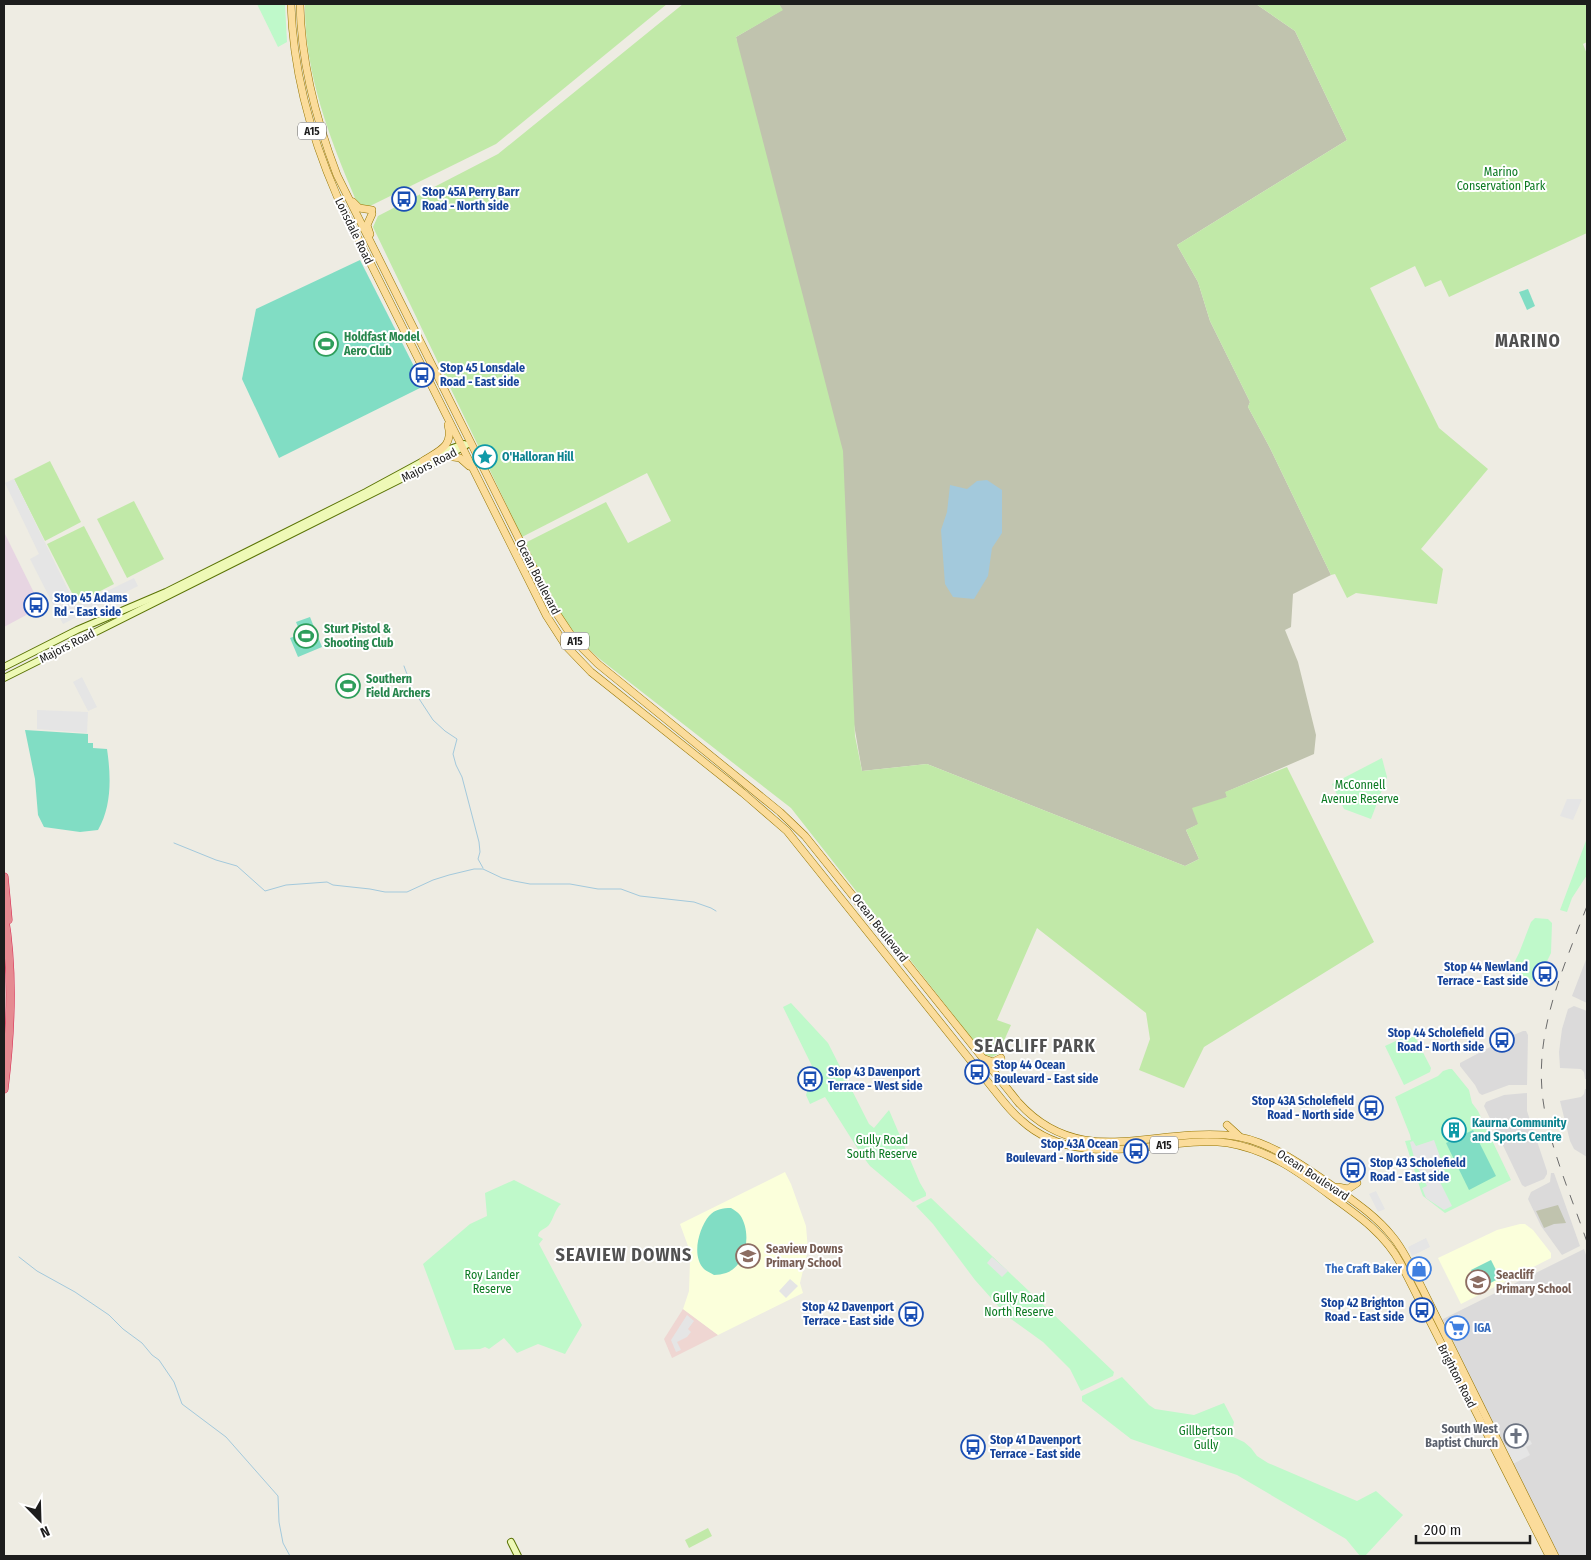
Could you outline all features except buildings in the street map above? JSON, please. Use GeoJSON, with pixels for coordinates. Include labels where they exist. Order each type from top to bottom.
{"type":"FeatureCollection","features":[{"type":"Feature","properties":{"kind":"highway"},"geometry":{"type":"LineString","coordinates":[[4,877],[8,919],[6,937]]}},
{"type":"Feature","properties":{"kind":"highway"},"geometry":{"type":"LineString","coordinates":[[4,915],[10,1001],[4,1089]]}},
{"type":"Feature","properties":{"kind":"main road","name":"Lonsdale Road"},"geometry":{"type":"LineString","coordinates":[[291,4],[294,51],[300,86],[312,131],[337,196],[461,446]]}},
{"type":"Feature","properties":{"kind":"main road","name":"Lonsdale Road"},"geometry":{"type":"LineString","coordinates":[[300,4],[306,65],[321,130],[341,182],[469,440]]}},
{"type":"Feature","properties":{"kind":"main road"},"geometry":{"type":"LineString","coordinates":[[300,86],[306,84],[306,65]]}},
{"type":"Feature","properties":{"kind":"main road"},"geometry":{"type":"LineString","coordinates":[[341,182],[348,190],[356,206],[372,212],[367,225],[374,242],[375,253]]}},
{"type":"Feature","properties":{"kind":"main road"},"geometry":{"type":"LineString","coordinates":[[337,196],[352,216],[358,219],[356,227],[364,250]]}},
{"type":"Feature","properties":{"kind":"main road"},"geometry":{"type":"LineString","coordinates":[[403,329],[412,325]]}},
{"type":"Feature","properties":{"kind":"main road"},"geometry":{"type":"LineString","coordinates":[[423,461],[444,447],[449,440],[450,433],[441,405]]}},
{"type":"Feature","properties":{"kind":"main road","name":"Majors Road"},"geometry":{"type":"LineString","coordinates":[[4,667],[85,626],[152,599],[447,456],[469,440]]}},
{"type":"Feature","properties":{"kind":"main road","name":"Ocean Boulevard"},"geometry":{"type":"LineString","coordinates":[[469,440],[555,611],[575,641],[598,664],[794,825],[829,864],[1027,1113],[1049,1129],[1087,1142],[1135,1140],[1195,1134],[1228,1135],[1244,1139],[1297,1161],[1356,1203],[1379,1221],[1395,1247]]}},
{"type":"Feature","properties":{"kind":"main road","name":"Majors Road"},"geometry":{"type":"LineString","coordinates":[[4,678],[284,535],[423,461],[461,446]]}},
{"type":"Feature","properties":{"kind":"main road","name":"Ocean Boulevard"},"geometry":{"type":"LineString","coordinates":[[461,446],[546,615],[577,659],[743,793],[787,831],[1011,1110],[1033,1130],[1045,1137],[1072,1147],[1100,1151],[1136,1149],[1196,1141],[1227,1143],[1257,1151],[1277,1159],[1307,1178],[1365,1220],[1395,1247]]}},
{"type":"Feature","properties":{"kind":"main road"},"geometry":{"type":"LineString","coordinates":[[447,456],[457,456],[463,459],[479,480]]}},
{"type":"Feature","properties":{"kind":"main road"},"geometry":{"type":"LineString","coordinates":[[487,497],[482,479],[484,476],[488,478]]}},
{"type":"Feature","properties":{"kind":"main road"},"geometry":{"type":"LineString","coordinates":[[944,1009],[951,1026],[945,1027]]}},
{"type":"Feature","properties":{"kind":"main road"},"geometry":{"type":"LineString","coordinates":[[976,1050],[989,1062],[1002,1058]]}},
{"type":"Feature","properties":{"kind":"main road"},"geometry":{"type":"LineString","coordinates":[[1211,1134],[1223,1129],[1226,1123],[1233,1132],[1244,1139]]}},
{"type":"Feature","properties":{"kind":"main road"},"geometry":{"type":"LineString","coordinates":[[1330,1185],[1343,1190],[1357,1185],[1354,1198],[1356,1203]]}},
{"type":"Feature","properties":{"kind":"main road","name":"Brighton Road"},"geometry":{"type":"LineString","coordinates":[[1395,1247],[1549,1556]]}},
{"type":"Feature","properties":{"kind":"main road","name":"Brighton Road"},"geometry":{"type":"LineString","coordinates":[[1395,1247],[1422,1288],[1554,1556]]}},
{"type":"Feature","properties":{"kind":"main road"},"geometry":{"type":"LineString","coordinates":[[510,1542],[518,1556]]}},
{"type":"Feature","properties":{"kind":"shaded area"},"geometry":{"type":"Polygon","coordinates":[[[779,4],[1256,4],[1295,31],[1347,140],[1177,245],[1198,282],[1210,321],[1250,402],[1248,407],[1270,448],[1331,575],[1293,594],[1291,627],[1285,630],[1298,662],[1316,735],[1314,754],[1226,792],[1227,797],[1199,824],[1186,830],[1199,859],[1185,866],[927,764],[862,771],[736,37],[782,10],[779,4]]]}},
{"type":"Feature","properties":{"kind":"shaded area"},"geometry":{"type":"Polygon","coordinates":[[[14,479],[76,606],[134,578],[138,586],[63,624],[30,559],[39,554],[5,483],[14,479]]]}},
{"type":"Feature","properties":{"kind":"shaded area"},"geometry":{"type":"Polygon","coordinates":[[[4,532],[41,607],[4,627],[4,532]]]}},
{"type":"Feature","properties":{"kind":"shaded area"},"geometry":{"type":"Polygon","coordinates":[[[82,677],[97,707],[88,711],[73,682],[82,677]]]}},
{"type":"Feature","properties":{"kind":"shaded area"},"geometry":{"type":"Polygon","coordinates":[[[37,710],[88,712],[87,733],[37,729],[37,710]]]}},
{"type":"Feature","properties":{"kind":"shaded area"},"geometry":{"type":"Polygon","coordinates":[[[1567,799],[1582,799],[1573,820],[1560,816],[1567,799]]]}},
{"type":"Feature","properties":{"kind":"shaded area"},"geometry":{"type":"Polygon","coordinates":[[[1587,957],[1587,1003],[1572,996],[1587,957]]]}},
{"type":"Feature","properties":{"kind":"shaded area"},"geometry":{"type":"Polygon","coordinates":[[[1574,1006],[1587,1011],[1587,1079],[1585,1079],[1584,1072],[1581,1069],[1560,1068],[1559,1052],[1562,1029],[1568,1009],[1574,1006]]]}},
{"type":"Feature","properties":{"kind":"shaded area"},"geometry":{"type":"Polygon","coordinates":[[[1526,1031],[1528,1035],[1527,1085],[1509,1085],[1482,1095],[1479,1093],[1460,1066],[1460,1063],[1526,1031]]]}},
{"type":"Feature","properties":{"kind":"shaded area"},"geometry":{"type":"Polygon","coordinates":[[[1585,1089],[1587,1089],[1587,1157],[1574,1149],[1570,1141],[1560,1101],[1581,1097],[1585,1089]]]}},
{"type":"Feature","properties":{"kind":"shaded area"},"geometry":{"type":"Polygon","coordinates":[[[1527,1093],[1527,1111],[1547,1174],[1544,1179],[1525,1187],[1522,1185],[1484,1106],[1486,1102],[1504,1095],[1527,1093]]]}},
{"type":"Feature","properties":{"kind":"shaded area"},"geometry":{"type":"Polygon","coordinates":[[[1434,1140],[1444,1168],[1435,1172],[1452,1206],[1444,1210],[1426,1198],[1422,1188],[1427,1186],[1416,1165],[1410,1142],[1413,1141],[1416,1146],[1434,1140]]]}},
{"type":"Feature","properties":{"kind":"shaded area","name":"Seaview Downs Primary School"},"geometry":{"type":"Polygon","coordinates":[[[785,1172],[806,1226],[808,1250],[800,1283],[803,1293],[718,1335],[683,1309],[689,1291],[690,1261],[688,1246],[680,1224],[785,1172]]]}},
{"type":"Feature","properties":{"kind":"shaded area"},"geometry":{"type":"Polygon","coordinates":[[[1551,1173],[1554,1173],[1580,1246],[1562,1255],[1541,1226],[1528,1199],[1531,1192],[1550,1182],[1551,1173]]]}},
{"type":"Feature","properties":{"kind":"shaded area"},"geometry":{"type":"Polygon","coordinates":[[[1376,1191],[1385,1209],[1378,1212],[1369,1194],[1376,1191]]]}},
{"type":"Feature","properties":{"kind":"shaded area"},"geometry":{"type":"Polygon","coordinates":[[[1558,1205],[1566,1223],[1554,1224],[1544,1228],[1536,1211],[1558,1205]]]}},
{"type":"Feature","properties":{"kind":"shaded area","name":"Seacliff Primary School"},"geometry":{"type":"Polygon","coordinates":[[[1525,1224],[1533,1230],[1551,1253],[1551,1258],[1461,1304],[1438,1258],[1497,1230],[1525,1224]]]}},
{"type":"Feature","properties":{"kind":"shaded area"},"geometry":{"type":"Polygon","coordinates":[[[1426,1238],[1430,1247],[1412,1256],[1408,1247],[1426,1238]]]}},
{"type":"Feature","properties":{"kind":"shaded area"},"geometry":{"type":"Polygon","coordinates":[[[1584,1249],[1587,1258],[1587,1556],[1557,1556],[1439,1321],[1584,1249]]]}},
{"type":"Feature","properties":{"kind":"shaded area"},"geometry":{"type":"Polygon","coordinates":[[[992,1257],[1008,1271],[1002,1277],[987,1263],[992,1257]]]}},
{"type":"Feature","properties":{"kind":"shaded area"},"geometry":{"type":"Polygon","coordinates":[[[790,1279],[798,1286],[786,1298],[779,1291],[790,1279]]]}},
{"type":"Feature","properties":{"kind":"shaded area"},"geometry":{"type":"Polygon","coordinates":[[[683,1309],[718,1335],[672,1358],[664,1339],[683,1309]]]}},
{"type":"Feature","properties":{"kind":"shaded area"},"geometry":{"type":"Polygon","coordinates":[[[1459,1314],[1463,1322],[1448,1330],[1444,1322],[1459,1314]]]}},
{"type":"Feature","properties":{"kind":"shaded area"},"geometry":{"type":"Polygon","coordinates":[[[687,1315],[694,1321],[688,1329],[691,1332],[687,1337],[677,1342],[681,1350],[676,1352],[671,1340],[687,1315]]]}},
{"type":"Feature","properties":{"kind":"shaded area"},"geometry":{"type":"Polygon","coordinates":[[[1518,1439],[1521,1444],[1530,1440],[1532,1444],[1526,1447],[1530,1455],[1513,1464],[1504,1446],[1518,1439]]]}},
{"type":"Feature","properties":{"kind":"green space"},"geometry":{"type":"Polygon","coordinates":[[[257,4],[285,4],[287,42],[278,47],[257,4]]]}},
{"type":"Feature","properties":{"kind":"green space"},"geometry":{"type":"Polygon","coordinates":[[[305,4],[667,4],[496,144],[368,207],[359,204],[355,198],[327,127],[309,54],[305,4]]]}},
{"type":"Feature","properties":{"kind":"green space"},"geometry":{"type":"Polygon","coordinates":[[[683,4],[779,4],[783,10],[736,37],[843,451],[855,736],[862,771],[927,764],[1185,866],[1199,859],[1186,830],[1198,824],[1192,808],[1227,797],[1225,792],[1287,767],[1374,942],[1204,1047],[1184,1088],[1139,1070],[1150,1039],[1146,1013],[1037,928],[997,1020],[1011,1025],[998,1054],[992,1057],[984,1054],[791,808],[601,660],[582,643],[561,614],[525,543],[606,502],[628,543],[671,521],[647,473],[522,537],[373,227],[378,216],[498,154],[683,4]]]}},
{"type":"Feature","properties":{"kind":"green space","name":"Marino Conservation Park"},"geometry":{"type":"Polygon","coordinates":[[[1256,4],[1587,4],[1587,42],[1583,44],[1587,54],[1587,233],[1449,297],[1441,280],[1425,287],[1415,266],[1370,288],[1439,428],[1488,469],[1421,549],[1443,569],[1437,604],[1356,593],[1347,598],[1335,574],[1331,575],[1270,448],[1248,407],[1250,402],[1210,321],[1198,282],[1177,245],[1347,140],[1295,31],[1256,4]]]}},
{"type":"Feature","properties":{"kind":"green space","name":"Holdfast Model Aero Club"},"geometry":{"type":"Polygon","coordinates":[[[360,260],[424,386],[279,458],[242,379],[256,309],[360,260]]]}},
{"type":"Feature","properties":{"kind":"green space"},"geometry":{"type":"Polygon","coordinates":[[[1528,289],[1535,306],[1527,310],[1519,292],[1528,289]]]}},
{"type":"Feature","properties":{"kind":"green space"},"geometry":{"type":"Polygon","coordinates":[[[50,461],[81,522],[45,541],[14,479],[50,461]]]}},
{"type":"Feature","properties":{"kind":"green space"},"geometry":{"type":"Polygon","coordinates":[[[134,501],[164,559],[127,578],[97,519],[134,501]]]}},
{"type":"Feature","properties":{"kind":"green space"},"geometry":{"type":"Polygon","coordinates":[[[84,526],[114,584],[77,603],[47,544],[84,526]]]}},
{"type":"Feature","properties":{"kind":"green space","name":"Sturt Pistol & Shooting Club"},"geometry":{"type":"Polygon","coordinates":[[[310,617],[322,647],[298,657],[290,638],[301,634],[296,622],[310,617]]]}},
{"type":"Feature","properties":{"kind":"green space"},"geometry":{"type":"Polygon","coordinates":[[[25,730],[88,734],[88,743],[93,743],[93,748],[107,749],[109,770],[108,801],[103,821],[98,830],[80,832],[44,827],[38,815],[35,779],[25,730]]]}},
{"type":"Feature","properties":{"kind":"green space","name":"McConnell Avenue Reserve"},"geometry":{"type":"Polygon","coordinates":[[[1382,758],[1387,777],[1371,819],[1344,809],[1332,784],[1382,758]]]}},
{"type":"Feature","properties":{"kind":"green space"},"geometry":{"type":"Polygon","coordinates":[[[1587,838],[1587,875],[1572,898],[1567,912],[1560,910],[1587,838]]]}},
{"type":"Feature","properties":{"kind":"green space"},"geometry":{"type":"Polygon","coordinates":[[[1535,918],[1548,919],[1552,923],[1551,953],[1537,982],[1510,971],[1531,922],[1535,918]]]}},
{"type":"Feature","properties":{"kind":"green space","name":"Gully Road South Reserve"},"geometry":{"type":"Polygon","coordinates":[[[791,1003],[828,1043],[869,1124],[874,1128],[889,1110],[926,1196],[913,1202],[870,1166],[825,1097],[810,1104],[806,1095],[810,1083],[808,1078],[799,1076],[797,1073],[812,1066],[783,1007],[791,1003]]]}},
{"type":"Feature","properties":{"kind":"green space"},"geometry":{"type":"Polygon","coordinates":[[[1413,1033],[1431,1068],[1430,1072],[1404,1085],[1385,1046],[1413,1033]]]}},
{"type":"Feature","properties":{"kind":"green space"},"geometry":{"type":"Polygon","coordinates":[[[1452,1069],[1469,1090],[1472,1103],[1478,1111],[1511,1180],[1445,1213],[1423,1196],[1405,1141],[1411,1140],[1410,1135],[1395,1097],[1452,1069]]]}},
{"type":"Feature","properties":{"kind":"green space"},"geometry":{"type":"Polygon","coordinates":[[[1473,1130],[1496,1176],[1469,1190],[1446,1143],[1473,1130]]]}},
{"type":"Feature","properties":{"kind":"green space","name":"Roy Lander Reserve"},"geometry":{"type":"Polygon","coordinates":[[[514,1180],[561,1204],[549,1225],[538,1236],[543,1239],[539,1244],[582,1325],[565,1354],[538,1344],[517,1353],[504,1338],[489,1349],[485,1347],[455,1350],[423,1264],[470,1224],[487,1216],[485,1193],[514,1180]]]}},
{"type":"Feature","properties":{"kind":"green space","name":"Gully Road North Reserve"},"geometry":{"type":"Polygon","coordinates":[[[931,1198],[1114,1372],[1113,1376],[1081,1391],[1070,1369],[1043,1342],[1007,1316],[975,1280],[933,1224],[916,1206],[931,1198]]]}},
{"type":"Feature","properties":{"kind":"green space"},"geometry":{"type":"Polygon","coordinates":[[[731,1208],[739,1214],[746,1230],[743,1256],[733,1269],[726,1273],[714,1275],[705,1270],[700,1263],[697,1250],[698,1242],[702,1228],[709,1216],[719,1209],[731,1208]]]}},
{"type":"Feature","properties":{"kind":"green space"},"geometry":{"type":"Polygon","coordinates":[[[1491,1260],[1500,1278],[1481,1288],[1471,1270],[1491,1260]]]}},
{"type":"Feature","properties":{"kind":"green space","name":"Gillbertson Gully"},"geometry":{"type":"Polygon","coordinates":[[[1122,1377],[1155,1409],[1194,1415],[1224,1403],[1234,1422],[1231,1436],[1244,1442],[1257,1456],[1268,1463],[1357,1501],[1376,1491],[1403,1515],[1365,1556],[1360,1556],[1346,1539],[1237,1475],[1131,1439],[1082,1401],[1082,1396],[1122,1377]]]}},
{"type":"Feature","properties":{"kind":"green space"},"geometry":{"type":"Polygon","coordinates":[[[708,1528],[712,1536],[689,1548],[685,1540],[708,1528]]]}},
{"type":"Feature","properties":{"kind":"water"},"geometry":{"type":"Polygon","coordinates":[[[987,480],[1002,490],[1002,533],[992,548],[988,576],[974,599],[953,597],[945,584],[941,530],[947,512],[950,485],[967,489],[977,481],[987,480]]]}},
{"type":"Feature","properties":{"kind":"waterway"},"geometry":{"type":"LineString","coordinates":[[404,666],[412,688],[433,720],[457,739],[453,754],[462,777],[479,842],[480,852],[478,859],[483,868]]}},
{"type":"Feature","properties":{"kind":"waterway"},"geometry":{"type":"LineString","coordinates":[[174,843],[216,860],[237,866],[265,891],[286,885],[327,882],[333,885],[385,892],[407,892],[449,875],[474,869],[483,869],[502,878],[530,884],[570,884],[598,889],[621,889],[640,896],[694,902],[716,911]]}},
{"type":"Feature","properties":{"kind":"waterway"},"geometry":{"type":"LineString","coordinates":[[19,1257],[37,1271],[75,1292],[109,1315],[159,1360],[174,1382],[182,1404],[226,1437],[278,1496],[279,1522],[283,1543],[290,1556]]}},
{"type":"Feature","properties":{"kind":"railway"},"geometry":{"type":"LineString","coordinates":[[1587,906],[1553,1001],[1543,1049],[1541,1074],[1543,1100],[1550,1135],[1587,1242]]}},
{"type":"Feature","properties":{"kind":"place","name":"Stop 45A Perry Barr Road - North side"},"geometry":{"type":"Point","coordinates":[404,199]}},
{"type":"Feature","properties":{"kind":"place","name":"Holdfast Model Aero Club"},"geometry":{"type":"Point","coordinates":[326,344]}},
{"type":"Feature","properties":{"kind":"place","name":"Stop 45 Lonsdale Road - East side"},"geometry":{"type":"Point","coordinates":[422,375]}},
{"type":"Feature","properties":{"kind":"place","name":"O'Halloran Hill"},"geometry":{"type":"Point","coordinates":[485,457]}},
{"type":"Feature","properties":{"kind":"place","name":"Stop 45 Adams Rd - East side"},"geometry":{"type":"Point","coordinates":[36,605]}},
{"type":"Feature","properties":{"kind":"place","name":"Sturt Pistol & Shooting Club"},"geometry":{"type":"Point","coordinates":[306,636]}},
{"type":"Feature","properties":{"kind":"place","name":"Southern Field Archers"},"geometry":{"type":"Point","coordinates":[348,686]}},
{"type":"Feature","properties":{"kind":"place","name":"Stop 44 Newland Terrace - East side"},"geometry":{"type":"Point","coordinates":[1545,974]}},
{"type":"Feature","properties":{"kind":"place","name":"Stop 44 Scholefield Road - North side"},"geometry":{"type":"Point","coordinates":[1502,1040]}},
{"type":"Feature","properties":{"kind":"place","name":"Stop 44 Ocean Boulevard - East side"},"geometry":{"type":"Point","coordinates":[977,1072]}},
{"type":"Feature","properties":{"kind":"place","name":"Stop 43 Davenport Terrace - West side"},"geometry":{"type":"Point","coordinates":[810,1079]}},
{"type":"Feature","properties":{"kind":"place","name":"Stop 43A Scholefield Road - North side"},"geometry":{"type":"Point","coordinates":[1371,1108]}},
{"type":"Feature","properties":{"kind":"place","name":"Kaurna Community and Sports Centre"},"geometry":{"type":"Point","coordinates":[1454,1130]}},
{"type":"Feature","properties":{"kind":"place","name":"Stop 43A Ocean Boulevard - North side"},"geometry":{"type":"Point","coordinates":[1136,1151]}},
{"type":"Feature","properties":{"kind":"place","name":"Stop 43 Scholefield Road - East side"},"geometry":{"type":"Point","coordinates":[1353,1170]}},
{"type":"Feature","properties":{"kind":"place","name":"Seaview Downs Primary School"},"geometry":{"type":"Point","coordinates":[748,1256]}},
{"type":"Feature","properties":{"kind":"place","name":"The Craft Baker"},"geometry":{"type":"Point","coordinates":[1419,1269]}},
{"type":"Feature","properties":{"kind":"place","name":"Seacliff Primary School"},"geometry":{"type":"Point","coordinates":[1478,1282]}},
{"type":"Feature","properties":{"kind":"place","name":"Stop 42 Brighton Road - East side"},"geometry":{"type":"Point","coordinates":[1422,1310]}},
{"type":"Feature","properties":{"kind":"place","name":"Stop 42 Davenport Terrace - East side"},"geometry":{"type":"Point","coordinates":[911,1314]}},
{"type":"Feature","properties":{"kind":"place","name":"IGA"},"geometry":{"type":"Point","coordinates":[1457,1328]}},
{"type":"Feature","properties":{"kind":"place","name":"South West Baptist Church"},"geometry":{"type":"Point","coordinates":[1516,1436]}},
{"type":"Feature","properties":{"kind":"place","name":"Stop 41 Davenport Terrace - East side"},"geometry":{"type":"Point","coordinates":[973,1447]}},
{"type":"Feature","properties":{"kind":"district","name":"MARINO"},"geometry":{"type":"Point","coordinates":[1528,341]}},
{"type":"Feature","properties":{"kind":"district","name":"SEACLIFF PARK"},"geometry":{"type":"Point","coordinates":[1035,1046]}},
{"type":"Feature","properties":{"kind":"district","name":"SEAVIEW DOWNS"},"geometry":{"type":"Point","coordinates":[624,1255]}}]}
